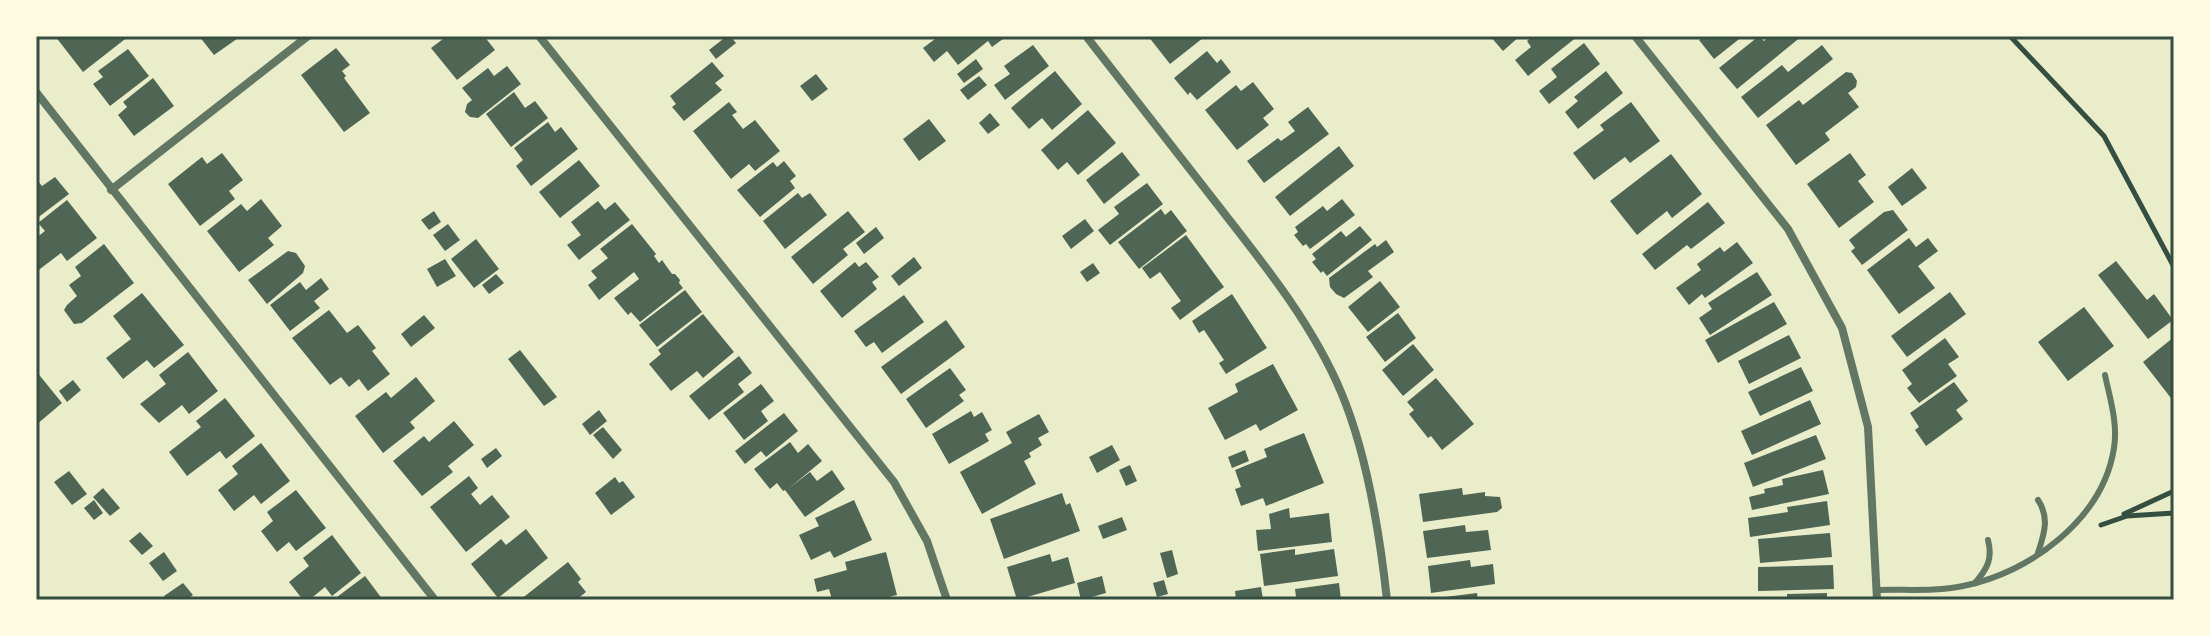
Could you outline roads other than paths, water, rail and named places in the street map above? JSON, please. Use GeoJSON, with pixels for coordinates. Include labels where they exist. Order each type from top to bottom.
{"type":"FeatureCollection","features":[{"type":"Feature","properties":{"kind":"street"},"geometry":{"type":"LineString","coordinates":[[111,190],[308,36]]}},
{"type":"Feature","properties":{"kind":"street"},"geometry":{"type":"LineString","coordinates":[[539,36],[894,482],[927,541],[947,600]]}},
{"type":"Feature","properties":{"kind":"street"},"geometry":{"type":"LineString","coordinates":[[1086,36],[1260,259],[1313,337],[1342,393],[1357,440],[1387,600]]}},
{"type":"Feature","properties":{"kind":"street"},"geometry":{"type":"LineString","coordinates":[[1635,36],[1788,229],[1842,328],[1868,427],[1877,600]]}},
{"type":"Feature","properties":{"kind":"street"},"geometry":{"type":"LineString","coordinates":[[36,92],[435,600]]}},
{"type":"Feature","properties":{"kind":"lane"},"geometry":{"type":"LineString","coordinates":[[1877,590],[1928,590],[1975,583],[1993,578],[2056,544],[2081,519],[2101,485],[2114,450],[2115,426],[2105,375]]}},
{"type":"Feature","properties":{"kind":"lane"},"geometry":{"type":"LineString","coordinates":[[2037,554],[2046,528],[2038,500]]}},
{"type":"Feature","properties":{"kind":"lane"},"geometry":{"type":"LineString","coordinates":[[1975,583],[1990,559],[1988,540]]}}]}
